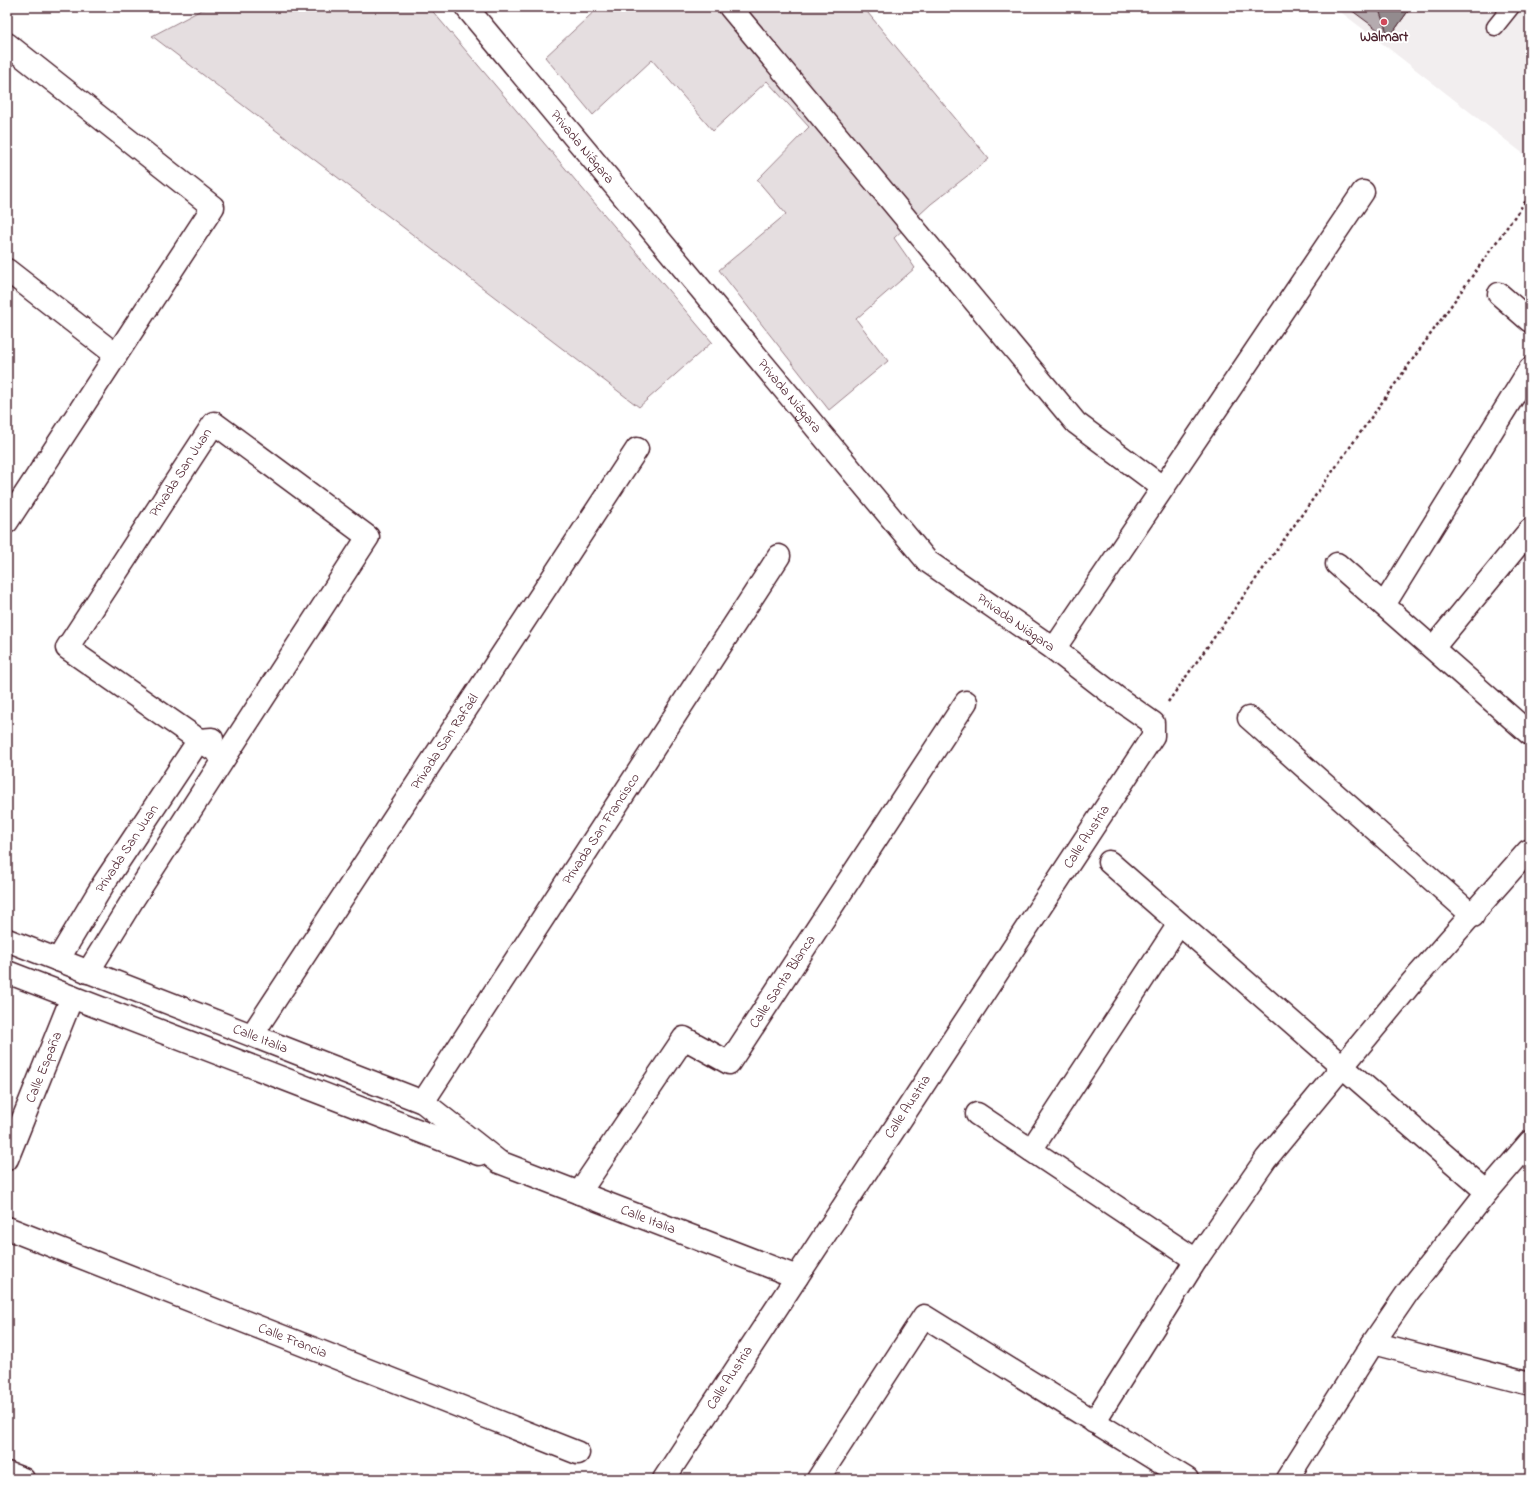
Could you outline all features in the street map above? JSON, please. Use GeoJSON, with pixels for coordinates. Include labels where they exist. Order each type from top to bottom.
{"type":"FeatureCollection","features":[{"type":"Feature","properties":{"kind":"street","name":"Privada Niágara"},"geometry":{"type":"LineString","coordinates":[[466,7],[926,561],[1054,649],[1116,697],[1153,729]]}},
{"type":"Feature","properties":{"kind":"street"},"geometry":{"type":"LineString","coordinates":[[730,7],[1076,423],[1162,487]]}},
{"type":"Feature","properties":{"kind":"street"},"geometry":{"type":"LineString","coordinates":[[7,44],[213,207],[116,355],[14,497],[7,522]]}},
{"type":"Feature","properties":{"kind":"street"},"geometry":{"type":"LineString","coordinates":[[1054,649],[1162,487],[1363,192]]}},
{"type":"Feature","properties":{"kind":"street"},"geometry":{"type":"LineString","coordinates":[[7,270],[116,355]]}},
{"type":"Feature","properties":{"kind":"street"},"geometry":{"type":"LineString","coordinates":[[1500,294],[1530,321]]}},
{"type":"Feature","properties":{"kind":"street"},"geometry":{"type":"LineString","coordinates":[[1384,605],[1530,370]]}},
{"type":"Feature","properties":{"kind":"street","name":"Privada San Juan"},"geometry":{"type":"LineString","coordinates":[[88,972],[132,901],[368,537],[214,423],[67,648],[225,757]]}},
{"type":"Feature","properties":{"kind":"street","name":"Privada San Rafaél"},"geometry":{"type":"LineString","coordinates":[[252,1035],[637,449]]}},
{"type":"Feature","properties":{"kind":"street"},"geometry":{"type":"LineString","coordinates":[[1433,648],[1530,530]]}},
{"type":"Feature","properties":{"kind":"street","name":"Privada San Francisco"},"geometry":{"type":"LineString","coordinates":[[423,1102],[779,556]]}},
{"type":"Feature","properties":{"kind":"street"},"geometry":{"type":"LineString","coordinates":[[1337,564],[1530,734]]}},
{"type":"Feature","properties":{"kind":"street","name":"Calle Santa Blanca"},"geometry":{"type":"LineString","coordinates":[[579,1193],[684,1038],[729,1063],[966,702]]}},
{"type":"Feature","properties":{"kind":"street"},"geometry":{"type":"LineString","coordinates":[[1249,718],[1472,916]]}},
{"type":"Feature","properties":{"kind":"street","name":"Calle Austria"},"geometry":{"type":"LineString","coordinates":[[664,1479],[1153,729]]}},
{"type":"Feature","properties":{"kind":"street"},"geometry":{"type":"LineString","coordinates":[[199,740],[238,737]]}},
{"type":"Feature","properties":{"kind":"street","name":"Privada San Juan"},"geometry":{"type":"LineString","coordinates":[[58,960],[104,883],[199,740]]}},
{"type":"Feature","properties":{"kind":"street"},"geometry":{"type":"LineString","coordinates":[[1094,1422],[1196,1260],[1266,1159],[1413,981],[1528,851]]}},
{"type":"Feature","properties":{"kind":"street"},"geometry":{"type":"LineString","coordinates":[[1109,862],[1487,1192]]}},
{"type":"Feature","properties":{"kind":"street"},"geometry":{"type":"LineString","coordinates":[[1030,1150],[1179,924]]}},
{"type":"Feature","properties":{"kind":"street","name":"Calle Italia"},"geometry":{"type":"LineString","coordinates":[[7,940],[423,1102],[499,1162]]}},
{"type":"Feature","properties":{"kind":"street","name":"Calle Italia"},"geometry":{"type":"LineString","coordinates":[[7,972],[797,1277]]}},
{"type":"Feature","properties":{"kind":"street","name":"Calle España"},"geometry":{"type":"LineString","coordinates":[[7,1159],[72,997]]}},
{"type":"Feature","properties":{"kind":"street"},"geometry":{"type":"LineString","coordinates":[[977,1114],[1196,1260]]}},
{"type":"Feature","properties":{"kind":"street"},"geometry":{"type":"LineString","coordinates":[[1287,1479],[1373,1343],[1408,1292],[1487,1192],[1530,1142]]}},
{"type":"Feature","properties":{"kind":"street","name":"Calle Francia"},"geometry":{"type":"LineString","coordinates":[[7,1228],[578,1453]]}},
{"type":"Feature","properties":{"kind":"street"},"geometry":{"type":"LineString","coordinates":[[818,1479],[924,1316],[1187,1479]]}},
{"type":"Feature","properties":{"kind":"street"},"geometry":{"type":"LineString","coordinates":[[1373,1343],[1530,1384]]}},
{"type":"Feature","properties":{"kind":"street"},"geometry":{"type":"LineString","coordinates":[[7,1473],[23,1479]]}},
{"type":"Feature","properties":{"kind":"lane"},"geometry":{"type":"LineString","coordinates":[[1495,27],[1511,7]]}},
{"type":"Feature","properties":{"kind":"path"},"geometry":{"type":"LineString","coordinates":[[1153,729],[1530,195]]}},
{"type":"Feature","properties":{"kind":"shaded area"},"geometry":{"type":"Polygon","coordinates":[[[207,7],[429,7],[712,342],[639,407],[152,36],[207,7]]]}},
{"type":"Feature","properties":{"kind":"shaded area"},"geometry":{"type":"Polygon","coordinates":[[[599,7],[863,7],[989,159],[931,204],[894,238],[915,268],[856,319],[888,361],[829,410],[719,270],[786,214],[757,180],[809,127],[767,81],[713,131],[652,60],[593,115],[545,57],[599,7]]]}},
{"type":"Feature","properties":{"kind":"shaded area"},"geometry":{"type":"Polygon","coordinates":[[[1334,7],[1530,7],[1530,159],[1383,44],[1334,7]]]}},
{"type":"Feature","properties":{"kind":"place","name":"Walmart"},"geometry":{"type":"Point","coordinates":[1384,22]}}]}
